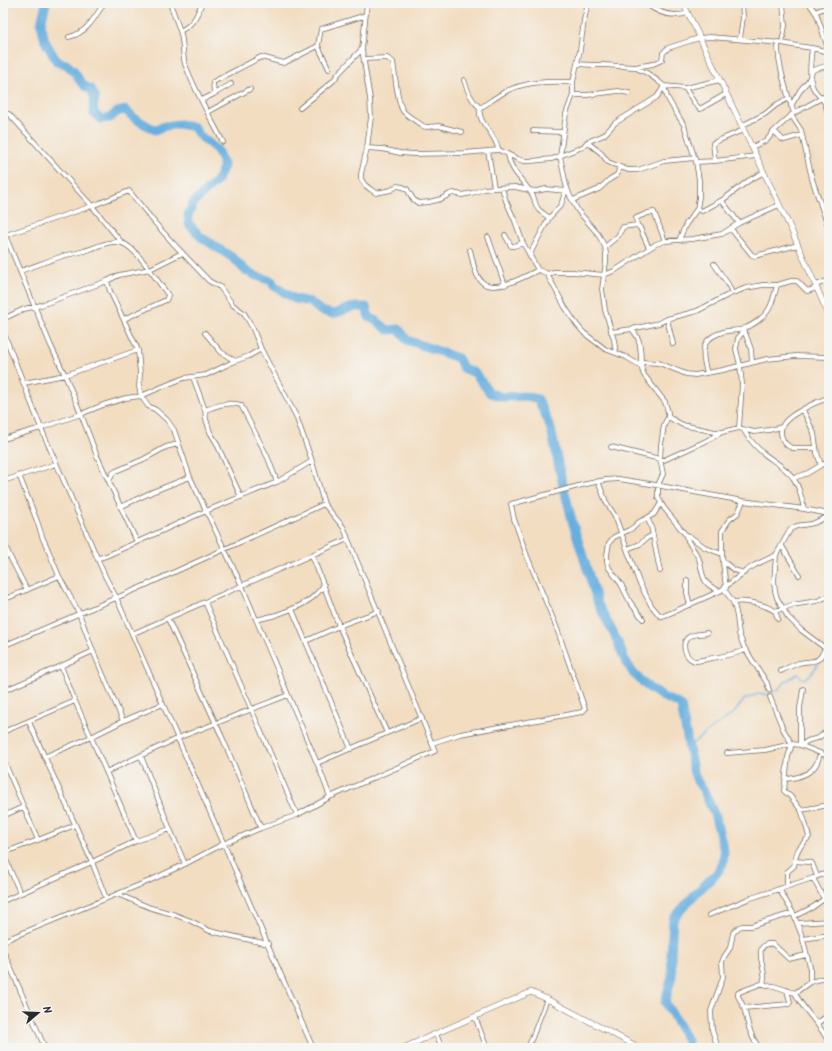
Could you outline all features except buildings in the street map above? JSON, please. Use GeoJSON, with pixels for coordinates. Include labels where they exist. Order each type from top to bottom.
{"type":"FeatureCollection","features":[{"type":"Feature","properties":{"kind":"street"},"geometry":{"type":"LineString","coordinates":[[69,37],[74,36],[87,28],[104,3]]}},
{"type":"Feature","properties":{"kind":"street"},"geometry":{"type":"LineString","coordinates":[[170,3],[183,42],[184,62],[223,142]]}},
{"type":"Feature","properties":{"kind":"street"},"geometry":{"type":"LineString","coordinates":[[180,31],[190,26],[202,3]]}},
{"type":"Feature","properties":{"kind":"street"},"geometry":{"type":"LineString","coordinates":[[367,3],[362,49],[370,99],[371,117],[361,179],[370,190],[376,193],[391,190],[397,186],[400,186],[407,189],[413,199],[418,203],[440,199],[453,193],[462,195],[494,188],[515,187],[536,191],[546,189],[566,191]]}},
{"type":"Feature","properties":{"kind":"street"},"geometry":{"type":"LineString","coordinates":[[588,3],[573,82],[573,95],[566,114],[560,156],[566,185],[570,196],[578,211],[598,234],[606,254],[602,289],[605,310],[616,353]]}},
{"type":"Feature","properties":{"kind":"street"},"geometry":{"type":"LineString","coordinates":[[645,3],[653,9],[678,16],[688,13]]}},
{"type":"Feature","properties":{"kind":"street"},"geometry":{"type":"LineString","coordinates":[[683,3],[764,172],[829,316]]}},
{"type":"Feature","properties":{"kind":"street"},"geometry":{"type":"LineString","coordinates":[[740,39],[743,17],[742,3]]}},
{"type":"Feature","properties":{"kind":"street"},"geometry":{"type":"LineString","coordinates":[[783,3],[785,26],[780,43],[782,75],[792,114],[801,130],[812,179],[829,228]]}},
{"type":"Feature","properties":{"kind":"street"},"geometry":{"type":"LineString","coordinates":[[809,3],[815,12],[829,52]]}},
{"type":"Feature","properties":{"kind":"street"},"geometry":{"type":"LineString","coordinates":[[815,12],[829,6]]}},
{"type":"Feature","properties":{"kind":"street"},"geometry":{"type":"LineString","coordinates":[[329,69],[318,46],[321,29],[366,14]]}},
{"type":"Feature","properties":{"kind":"street"},"geometry":{"type":"LineString","coordinates":[[577,64],[634,67],[653,64],[662,60],[663,53],[668,48],[700,38],[710,37],[780,43],[829,52]]}},
{"type":"Feature","properties":{"kind":"street"},"geometry":{"type":"LineString","coordinates":[[214,94],[215,80],[261,57],[284,63],[318,46]]}},
{"type":"Feature","properties":{"kind":"street"},"geometry":{"type":"LineString","coordinates":[[812,48],[810,77],[814,89],[825,104],[829,121]]}},
{"type":"Feature","properties":{"kind":"street"},"geometry":{"type":"LineString","coordinates":[[300,108],[334,81],[339,73],[362,49]]}},
{"type":"Feature","properties":{"kind":"street"},"geometry":{"type":"LineString","coordinates":[[364,59],[387,58],[393,62],[397,90],[401,107],[404,112],[423,126],[439,126],[462,132]]}},
{"type":"Feature","properties":{"kind":"street"},"geometry":{"type":"LineString","coordinates":[[791,106],[801,89],[808,81],[814,69],[829,65]]}},
{"type":"Feature","properties":{"kind":"street"},"geometry":{"type":"LineString","coordinates":[[634,67],[647,73],[664,86],[685,88],[720,80]]}},
{"type":"Feature","properties":{"kind":"street"},"geometry":{"type":"LineString","coordinates":[[464,80],[468,93],[474,104],[480,108]]}},
{"type":"Feature","properties":{"kind":"street"},"geometry":{"type":"LineString","coordinates":[[480,108],[503,93],[528,84],[558,81],[573,82]]}},
{"type":"Feature","properties":{"kind":"street"},"geometry":{"type":"LineString","coordinates":[[202,100],[231,84]]}},
{"type":"Feature","properties":{"kind":"street"},"geometry":{"type":"LineString","coordinates":[[367,148],[414,154],[464,153],[499,150],[518,159],[531,161],[552,158],[580,148],[587,142],[604,135],[615,123],[657,97],[664,86]]}},
{"type":"Feature","properties":{"kind":"street"},"geometry":{"type":"LineString","coordinates":[[664,86],[667,97],[684,125],[695,160],[699,180],[699,197],[697,208],[686,224],[679,240]]}},
{"type":"Feature","properties":{"kind":"street"},"geometry":{"type":"LineString","coordinates":[[685,88],[700,109],[726,94]]}},
{"type":"Feature","properties":{"kind":"street"},"geometry":{"type":"LineString","coordinates":[[208,112],[250,89]]}},
{"type":"Feature","properties":{"kind":"street"},"geometry":{"type":"LineString","coordinates":[[573,95],[587,95],[618,91],[629,93]]}},
{"type":"Feature","properties":{"kind":"street"},"geometry":{"type":"LineString","coordinates":[[752,147],[767,140],[792,114],[829,94]]}},
{"type":"Feature","properties":{"kind":"street"},"geometry":{"type":"LineString","coordinates":[[715,161],[712,143],[743,130],[745,124],[765,114],[776,105],[789,98]]}},
{"type":"Feature","properties":{"kind":"street"},"geometry":{"type":"LineString","coordinates":[[480,108],[480,117],[495,140],[499,150]]}},
{"type":"Feature","properties":{"kind":"street"},"geometry":{"type":"LineString","coordinates":[[3,115],[9,114],[92,206],[122,243],[134,252],[150,269],[168,296],[155,305],[124,319]]}},
{"type":"Feature","properties":{"kind":"street"},"geometry":{"type":"LineString","coordinates":[[533,131],[563,132]]}},
{"type":"Feature","properties":{"kind":"street"},"geometry":{"type":"LineString","coordinates":[[774,131],[784,140],[802,135]]}},
{"type":"Feature","properties":{"kind":"street"},"geometry":{"type":"LineString","coordinates":[[587,142],[601,153],[608,162],[634,171],[664,161],[715,161],[756,156]]}},
{"type":"Feature","properties":{"kind":"street"},"geometry":{"type":"LineString","coordinates":[[488,151],[494,188]]}},
{"type":"Feature","properties":{"kind":"street"},"geometry":{"type":"LineString","coordinates":[[508,155],[509,162],[514,172],[529,190],[538,209],[549,218]]}},
{"type":"Feature","properties":{"kind":"street"},"geometry":{"type":"LineString","coordinates":[[573,200],[599,189],[617,175],[620,167]]}},
{"type":"Feature","properties":{"kind":"street"},"geometry":{"type":"LineString","coordinates":[[697,208],[702,211],[722,201],[748,181],[764,172]]}},
{"type":"Feature","properties":{"kind":"street"},"geometry":{"type":"LineString","coordinates":[[530,256],[549,218],[561,205],[566,191],[566,185]]}},
{"type":"Feature","properties":{"kind":"street"},"geometry":{"type":"LineString","coordinates":[[502,188],[523,243],[538,270],[548,274],[577,325],[584,333],[605,350],[641,364],[658,364],[691,375],[723,370],[766,359],[796,356],[829,357]]}},
{"type":"Feature","properties":{"kind":"street"},"geometry":{"type":"LineString","coordinates":[[3,941],[117,894],[185,864],[223,844],[297,815],[330,797],[436,751],[344,528],[324,504],[312,462],[293,410],[261,348],[253,329],[244,313],[233,305],[220,287],[209,281],[182,253],[154,223],[129,191],[92,206],[4,235],[51,346],[65,375],[97,456],[137,542]]}},
{"type":"Feature","properties":{"kind":"street"},"geometry":{"type":"LineString","coordinates":[[722,201],[739,223]]}},
{"type":"Feature","properties":{"kind":"street"},"geometry":{"type":"LineString","coordinates":[[548,274],[554,272],[584,272],[604,275],[614,271],[656,244],[665,241],[722,234],[739,223],[779,205]]}},
{"type":"Feature","properties":{"kind":"street"},"geometry":{"type":"LineString","coordinates":[[649,248],[635,218],[654,212],[665,241]]}},
{"type":"Feature","properties":{"kind":"street"},"geometry":{"type":"LineString","coordinates":[[604,247],[618,236],[623,227],[637,224]]}},
{"type":"Feature","properties":{"kind":"street"},"geometry":{"type":"LineString","coordinates":[[731,229],[752,255],[755,256],[798,245]]}},
{"type":"Feature","properties":{"kind":"street"},"geometry":{"type":"LineString","coordinates":[[505,235],[512,246],[523,243]]}},
{"type":"Feature","properties":{"kind":"street"},"geometry":{"type":"LineString","coordinates":[[488,238],[505,285]]}},
{"type":"Feature","properties":{"kind":"street"},"geometry":{"type":"LineString","coordinates":[[20,271],[106,243],[122,243]]}},
{"type":"Feature","properties":{"kind":"street"},"geometry":{"type":"LineString","coordinates":[[470,250],[481,282],[488,286],[505,285],[538,270]]}},
{"type":"Feature","properties":{"kind":"street"},"geometry":{"type":"LineString","coordinates":[[3,319],[119,276],[150,269],[182,253]]}},
{"type":"Feature","properties":{"kind":"street"},"geometry":{"type":"LineString","coordinates":[[714,264],[728,284],[732,293]]}},
{"type":"Feature","properties":{"kind":"street"},"geometry":{"type":"LineString","coordinates":[[611,332],[632,329],[701,310],[732,293],[746,288],[763,285],[777,285],[797,281],[807,291],[829,280]]}},
{"type":"Feature","properties":{"kind":"street"},"geometry":{"type":"LineString","coordinates":[[107,281],[110,291],[138,350],[140,374],[139,387],[141,396],[148,406],[156,410],[167,420],[174,430],[190,477],[242,586],[330,797]]}},
{"type":"Feature","properties":{"kind":"street"},"geometry":{"type":"LineString","coordinates":[[777,285],[768,311],[744,330],[738,338],[736,350],[740,365],[742,384],[740,428],[760,450],[775,460],[794,478],[801,495],[804,509]]}},
{"type":"Feature","properties":{"kind":"street"},"geometry":{"type":"LineString","coordinates":[[667,319],[673,344]]}},
{"type":"Feature","properties":{"kind":"street"},"geometry":{"type":"LineString","coordinates":[[632,329],[640,345],[641,364],[644,375],[665,402],[668,412],[668,417],[662,432],[660,459],[663,474],[658,485],[658,497],[664,508],[685,534],[706,548],[722,554]]}},
{"type":"Feature","properties":{"kind":"street"},"geometry":{"type":"LineString","coordinates":[[744,330],[751,349],[752,362]]}},
{"type":"Feature","properties":{"kind":"street"},"geometry":{"type":"LineString","coordinates":[[706,372],[702,356],[707,341],[717,334],[727,331],[744,330]]}},
{"type":"Feature","properties":{"kind":"street"},"geometry":{"type":"LineString","coordinates":[[3,331],[56,464],[99,558],[105,576],[116,597],[313,1048]]}},
{"type":"Feature","properties":{"kind":"street"},"geometry":{"type":"LineString","coordinates":[[205,333],[221,352],[235,361]]}},
{"type":"Feature","properties":{"kind":"street"},"geometry":{"type":"LineString","coordinates":[[3,439],[41,428],[109,403],[126,398],[141,396],[184,378],[206,375],[249,356],[261,348]]}},
{"type":"Feature","properties":{"kind":"street"},"geometry":{"type":"LineString","coordinates":[[24,383],[65,375],[138,350]]}},
{"type":"Feature","properties":{"kind":"street"},"geometry":{"type":"LineString","coordinates":[[192,377],[205,410],[210,432],[241,497]]}},
{"type":"Feature","properties":{"kind":"street"},"geometry":{"type":"LineString","coordinates":[[816,448],[788,447],[783,441],[782,427],[784,422],[803,410],[823,399],[829,398]]}},
{"type":"Feature","properties":{"kind":"street"},"geometry":{"type":"LineString","coordinates":[[205,410],[224,404],[241,404],[268,458],[277,482]]}},
{"type":"Feature","properties":{"kind":"street"},"geometry":{"type":"LineString","coordinates":[[803,410],[814,433],[816,448],[821,465]]}},
{"type":"Feature","properties":{"kind":"street"},"geometry":{"type":"LineString","coordinates":[[668,417],[679,423],[707,431],[722,432],[740,428],[754,432],[782,427]]}},
{"type":"Feature","properties":{"kind":"street"},"geometry":{"type":"LineString","coordinates":[[611,448],[667,460],[677,454],[706,442],[722,432]]}},
{"type":"Feature","properties":{"kind":"street"},"geometry":{"type":"LineString","coordinates":[[108,481],[116,471],[178,444]]}},
{"type":"Feature","properties":{"kind":"street"},"geometry":{"type":"LineString","coordinates":[[99,558],[206,511],[277,482],[312,462]]}},
{"type":"Feature","properties":{"kind":"street"},"geometry":{"type":"LineString","coordinates":[[794,478],[808,473],[829,462]]}},
{"type":"Feature","properties":{"kind":"street"},"geometry":{"type":"LineString","coordinates":[[3,480],[56,464]]}},
{"type":"Feature","properties":{"kind":"street"},"geometry":{"type":"LineString","coordinates":[[19,475],[41,535],[59,576],[79,613],[123,721]]}},
{"type":"Feature","properties":{"kind":"street"},"geometry":{"type":"LineString","coordinates":[[120,507],[190,477]]}},
{"type":"Feature","properties":{"kind":"street"},"geometry":{"type":"LineString","coordinates":[[432,744],[460,734],[582,712],[585,709],[556,626],[527,556],[514,519],[511,504],[572,487],[598,481],[619,479],[743,501],[804,509],[828,514]]}},
{"type":"Feature","properties":{"kind":"street"},"geometry":{"type":"LineString","coordinates":[[598,481],[606,502],[622,533],[635,574],[651,605],[659,615],[663,616],[724,589],[755,565],[776,555]]}},
{"type":"Feature","properties":{"kind":"street"},"geometry":{"type":"LineString","coordinates":[[743,501],[738,513],[726,523],[722,531],[724,589],[733,602],[739,634],[744,647],[767,683],[769,690]]}},
{"type":"Feature","properties":{"kind":"street"},"geometry":{"type":"LineString","coordinates":[[643,619],[630,602],[609,568],[607,555],[609,543],[614,537],[634,527],[639,522],[654,514],[661,503]]}},
{"type":"Feature","properties":{"kind":"street"},"geometry":{"type":"LineString","coordinates":[[3,646],[143,586],[324,504]]}},
{"type":"Feature","properties":{"kind":"street"},"geometry":{"type":"LineString","coordinates":[[828,514],[829,504]]}},
{"type":"Feature","properties":{"kind":"street"},"geometry":{"type":"LineString","coordinates":[[781,671],[798,664],[817,660],[827,647],[801,630],[788,617],[783,608],[778,598],[774,582],[776,555],[793,526],[814,523],[828,514]]}},
{"type":"Feature","properties":{"kind":"street"},"geometry":{"type":"LineString","coordinates":[[647,518],[651,526],[660,571]]}},
{"type":"Feature","properties":{"kind":"street"},"geometry":{"type":"LineString","coordinates":[[685,534],[687,541],[698,557],[704,579],[707,584],[710,587],[724,589]]}},
{"type":"Feature","properties":{"kind":"street"},"geometry":{"type":"LineString","coordinates":[[627,549],[640,544],[652,535]]}},
{"type":"Feature","properties":{"kind":"street"},"geometry":{"type":"LineString","coordinates":[[3,539],[9,555],[27,590]]}},
{"type":"Feature","properties":{"kind":"street"},"geometry":{"type":"LineString","coordinates":[[132,634],[348,539]]}},
{"type":"Feature","properties":{"kind":"street"},"geometry":{"type":"LineString","coordinates":[[782,546],[799,575]]}},
{"type":"Feature","properties":{"kind":"street"},"geometry":{"type":"LineString","coordinates":[[3,558],[9,555]]}},
{"type":"Feature","properties":{"kind":"street"},"geometry":{"type":"LineString","coordinates":[[312,555],[339,626],[387,733]]}},
{"type":"Feature","properties":{"kind":"street"},"geometry":{"type":"LineString","coordinates":[[724,562],[734,570],[744,573]]}},
{"type":"Feature","properties":{"kind":"street"},"geometry":{"type":"LineString","coordinates":[[3,600],[59,576]]}},
{"type":"Feature","properties":{"kind":"street"},"geometry":{"type":"LineString","coordinates":[[687,580],[687,593],[690,604]]}},
{"type":"Feature","properties":{"kind":"street"},"geometry":{"type":"LineString","coordinates":[[256,620],[276,615],[299,606],[316,595],[324,585]]}},
{"type":"Feature","properties":{"kind":"street"},"geometry":{"type":"LineString","coordinates":[[775,611],[792,605],[817,601],[829,596]]}},
{"type":"Feature","properties":{"kind":"street"},"geometry":{"type":"LineString","coordinates":[[205,602],[297,815]]}},
{"type":"Feature","properties":{"kind":"street"},"geometry":{"type":"LineString","coordinates":[[733,602],[747,602],[767,607],[775,611],[778,619]]}},
{"type":"Feature","properties":{"kind":"street"},"geometry":{"type":"LineString","coordinates":[[292,609],[351,749]]}},
{"type":"Feature","properties":{"kind":"street"},"geometry":{"type":"LineString","coordinates":[[306,641],[339,626],[379,612]]}},
{"type":"Feature","properties":{"kind":"street"},"geometry":{"type":"LineString","coordinates":[[168,618],[261,828]]}},
{"type":"Feature","properties":{"kind":"street"},"geometry":{"type":"LineString","coordinates":[[707,633],[687,638],[684,648],[689,658],[695,661],[716,658],[746,650]]}},
{"type":"Feature","properties":{"kind":"street"},"geometry":{"type":"LineString","coordinates":[[3,690],[61,666],[93,650]]}},
{"type":"Feature","properties":{"kind":"street"},"geometry":{"type":"LineString","coordinates":[[61,666],[136,841]]}},
{"type":"Feature","properties":{"kind":"street"},"geometry":{"type":"LineString","coordinates":[[801,745],[800,708],[803,689]]}},
{"type":"Feature","properties":{"kind":"street"},"geometry":{"type":"LineString","coordinates":[[106,772],[178,738],[288,695]]}},
{"type":"Feature","properties":{"kind":"street"},"geometry":{"type":"LineString","coordinates":[[770,697],[783,729],[792,744],[788,757],[784,791],[801,810],[809,837],[798,849],[794,866],[787,872],[787,886]]}},
{"type":"Feature","properties":{"kind":"street"},"geometry":{"type":"LineString","coordinates":[[3,732],[75,701]]}},
{"type":"Feature","properties":{"kind":"street"},"geometry":{"type":"LineString","coordinates":[[44,757],[163,704]]}},
{"type":"Feature","properties":{"kind":"street"},"geometry":{"type":"LineString","coordinates":[[317,763],[422,718]]}},
{"type":"Feature","properties":{"kind":"street"},"geometry":{"type":"LineString","coordinates":[[29,722],[76,825],[106,898]]}},
{"type":"Feature","properties":{"kind":"street"},"geometry":{"type":"LineString","coordinates":[[801,745],[806,741],[817,738],[829,730]]}},
{"type":"Feature","properties":{"kind":"street"},"geometry":{"type":"LineString","coordinates":[[727,753],[764,750],[792,744],[801,745],[829,758]]}},
{"type":"Feature","properties":{"kind":"street"},"geometry":{"type":"LineString","coordinates":[[786,779],[800,777],[813,768],[820,753]]}},
{"type":"Feature","properties":{"kind":"street"},"geometry":{"type":"LineString","coordinates":[[141,756],[185,864]]}},
{"type":"Feature","properties":{"kind":"street"},"geometry":{"type":"LineString","coordinates":[[3,759],[38,840]]}},
{"type":"Feature","properties":{"kind":"street"},"geometry":{"type":"LineString","coordinates":[[801,810],[829,805]]}},
{"type":"Feature","properties":{"kind":"street"},"geometry":{"type":"LineString","coordinates":[[3,816],[23,807]]}},
{"type":"Feature","properties":{"kind":"street"},"geometry":{"type":"LineString","coordinates":[[20,893],[3,853],[76,825]]}},
{"type":"Feature","properties":{"kind":"street"},"geometry":{"type":"LineString","coordinates":[[3,901],[136,841],[170,829]]}},
{"type":"Feature","properties":{"kind":"street"},"geometry":{"type":"LineString","coordinates":[[795,861],[812,863],[815,877],[829,907]]}},
{"type":"Feature","properties":{"kind":"street"},"geometry":{"type":"LineString","coordinates":[[709,915],[748,899],[829,872]]}},
{"type":"Feature","properties":{"kind":"street"},"geometry":{"type":"LineString","coordinates":[[779,889],[798,923],[810,967],[810,982]]}},
{"type":"Feature","properties":{"kind":"street"},"geometry":{"type":"LineString","coordinates":[[117,894],[151,908],[191,921],[210,931],[268,944]]}},
{"type":"Feature","properties":{"kind":"street"},"geometry":{"type":"LineString","coordinates":[[718,1048],[712,1030],[711,1011],[723,977],[722,962],[730,948],[733,933],[742,926],[751,926],[794,915],[807,910],[824,899]]}},
{"type":"Feature","properties":{"kind":"street"},"geometry":{"type":"LineString","coordinates":[[798,923],[829,921]]}},
{"type":"Feature","properties":{"kind":"street"},"geometry":{"type":"LineString","coordinates":[[803,939],[829,935]]}},
{"type":"Feature","properties":{"kind":"street"},"geometry":{"type":"LineString","coordinates":[[763,983],[764,973],[760,950],[765,945],[773,944],[788,959],[806,955]]}},
{"type":"Feature","properties":{"kind":"street"},"geometry":{"type":"LineString","coordinates":[[3,950],[45,1048]]}},
{"type":"Feature","properties":{"kind":"street"},"geometry":{"type":"LineString","coordinates":[[795,993],[810,982],[829,977]]}},
{"type":"Feature","properties":{"kind":"street"},"geometry":{"type":"LineString","coordinates":[[759,1048],[749,1028],[744,1008],[739,1000],[738,994],[763,983],[795,993],[807,1012],[818,1023],[824,1033],[829,1044],[824,1048]]}},
{"type":"Feature","properties":{"kind":"street"},"geometry":{"type":"LineString","coordinates":[[744,1008],[789,1004],[790,1000],[787,990]]}},
{"type":"Feature","properties":{"kind":"street"},"geometry":{"type":"LineString","coordinates":[[403,1048],[531,992],[640,1048]]}},
{"type":"Feature","properties":{"kind":"street"},"geometry":{"type":"LineString","coordinates":[[528,1048],[547,999]]}},
{"type":"Feature","properties":{"kind":"street"},"geometry":{"type":"LineString","coordinates":[[818,1023],[828,1015]]}},
{"type":"Feature","properties":{"kind":"street"},"geometry":{"type":"LineString","coordinates":[[474,1017],[487,1048]]}},
{"type":"Feature","properties":{"kind":"street"},"geometry":{"type":"LineString","coordinates":[[436,1034],[442,1048]]}},
{"type":"Feature","properties":{"kind":"waterway"},"geometry":{"type":"LineString","coordinates":[[46,3],[41,24],[45,41],[57,62],[66,64],[74,71],[80,81],[86,87],[91,89],[95,99],[93,106],[94,113],[101,119],[110,118],[117,112],[125,110],[134,118],[155,130],[165,126],[180,124],[194,127],[198,134],[217,150],[224,166],[217,181],[194,202],[188,215],[189,224],[201,237],[233,258],[245,270],[256,276],[272,281],[274,286],[295,299],[310,302],[321,311],[333,314],[353,307],[366,307],[369,317],[388,330],[399,329],[407,340],[458,358],[463,368],[475,373],[490,393],[503,397],[526,396],[538,399],[551,429],[573,524],[598,604],[617,640],[624,658],[633,673],[648,687],[663,697],[681,705],[693,770],[714,814],[724,852],[723,863],[717,873],[696,893],[673,919],[671,954],[672,976],[665,1002],[687,1040],[689,1048]]}},
{"type":"Feature","properties":{"kind":"waterway"},"geometry":{"type":"LineString","coordinates":[[689,747],[734,713],[745,699],[758,694],[769,694],[779,689],[786,681],[798,674],[803,679],[806,678],[813,671],[820,660]]}}]}
